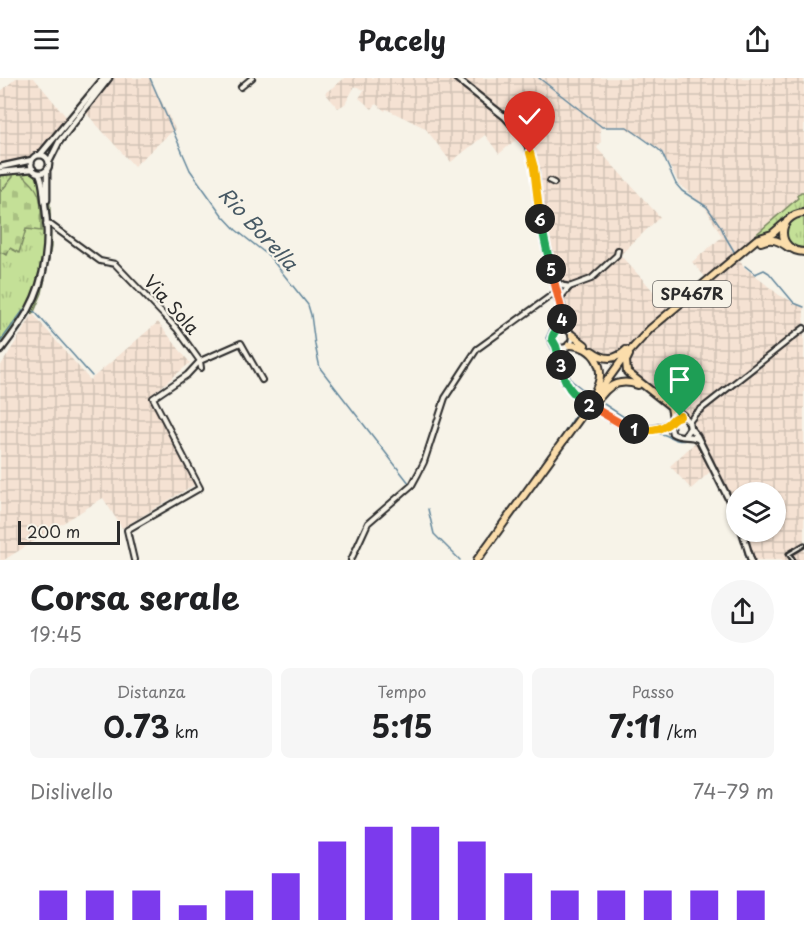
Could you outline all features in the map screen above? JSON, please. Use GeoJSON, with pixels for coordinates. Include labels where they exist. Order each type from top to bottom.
{"type":"FeatureCollection","features":[{"type":"Feature","properties":{"kind":"highway"},"geometry":{"type":"LineString","coordinates":[[789,248],[783,234],[786,222],[794,215],[804,213]]}},
{"type":"Feature","properties":{"kind":"highway","name":"SP467R"},"geometry":{"type":"LineString","coordinates":[[477,560],[629,351],[757,241],[772,234],[786,222]]}},
{"type":"Feature","properties":{"kind":"highway"},"geometry":{"type":"LineString","coordinates":[[757,241],[775,240],[789,248],[804,252]]}},
{"type":"Feature","properties":{"kind":"highway"},"geometry":{"type":"LineString","coordinates":[[571,333],[596,354],[608,359],[620,356],[638,337],[658,324]]}},
{"type":"Feature","properties":{"kind":"highway"},"geometry":{"type":"LineString","coordinates":[[658,324],[626,361],[627,372],[684,417]]}},
{"type":"Feature","properties":{"kind":"highway"},"geometry":{"type":"LineString","coordinates":[[566,438],[600,379],[599,364],[593,355],[584,347],[568,346]]}},
{"type":"Feature","properties":{"kind":"highway"},"geometry":{"type":"LineString","coordinates":[[566,438],[603,392],[614,384],[626,382],[646,389]]}},
{"type":"Feature","properties":{"kind":"highway"},"geometry":{"type":"LineString","coordinates":[[668,404],[673,410],[671,421]]}},
{"type":"Feature","properties":{"kind":"street"},"geometry":{"type":"LineString","coordinates":[[0,167],[32,160],[40,155],[104,78]]}},
{"type":"Feature","properties":{"kind":"street"},"geometry":{"type":"LineString","coordinates":[[0,351],[27,314],[38,291],[45,258],[49,162],[63,137],[109,78]]}},
{"type":"Feature","properties":{"kind":"street"},"geometry":{"type":"LineString","coordinates":[[241,87],[252,78]]}},
{"type":"Feature","properties":{"kind":"street"},"geometry":{"type":"LineString","coordinates":[[456,78],[505,117],[528,146],[535,171],[539,216],[556,292],[571,333],[572,340],[561,366]]}},
{"type":"Feature","properties":{"kind":"street"},"geometry":{"type":"LineString","coordinates":[[40,155],[46,157],[49,162]]}},
{"type":"Feature","properties":{"kind":"street"},"geometry":{"type":"LineString","coordinates":[[32,160],[33,170]]}},
{"type":"Feature","properties":{"kind":"street"},"geometry":{"type":"LineString","coordinates":[[39,173],[48,169]]}},
{"type":"Feature","properties":{"kind":"street"},"geometry":{"type":"LineString","coordinates":[[0,172],[33,170],[39,173],[44,188],[46,212]]}},
{"type":"Feature","properties":{"kind":"street","name":"Via Sola"},"geometry":{"type":"LineString","coordinates":[[46,224],[51,225],[100,261],[115,264],[177,329],[200,361],[241,343],[262,380]]}},
{"type":"Feature","properties":{"kind":"street"},"geometry":{"type":"LineString","coordinates":[[558,300],[569,287],[591,279],[617,255],[618,250]]}},
{"type":"Feature","properties":{"kind":"street"},"geometry":{"type":"LineString","coordinates":[[552,273],[555,274],[557,282],[569,287]]}},
{"type":"Feature","properties":{"kind":"street"},"geometry":{"type":"LineString","coordinates":[[351,560],[368,523],[412,485],[424,462],[445,398],[471,356],[477,349],[563,286]]}},
{"type":"Feature","properties":{"kind":"street"},"geometry":{"type":"LineString","coordinates":[[556,292],[563,292]]}},
{"type":"Feature","properties":{"kind":"street"},"geometry":{"type":"LineString","coordinates":[[561,308],[562,321],[552,336],[565,383],[572,393],[596,410],[631,428],[648,430],[695,414],[804,328]]}},
{"type":"Feature","properties":{"kind":"street"},"geometry":{"type":"LineString","coordinates":[[559,328],[564,328],[571,333]]}},
{"type":"Feature","properties":{"kind":"street"},"geometry":{"type":"LineString","coordinates":[[556,346],[568,346]]}},
{"type":"Feature","properties":{"kind":"street"},"geometry":{"type":"LineString","coordinates":[[200,361],[201,368]]}},
{"type":"Feature","properties":{"kind":"street"},"geometry":{"type":"LineString","coordinates":[[134,560],[127,530],[200,488],[153,398],[187,375],[200,361]]}},
{"type":"Feature","properties":{"kind":"street"},"geometry":{"type":"LineString","coordinates":[[685,435],[695,414]]}},
{"type":"Feature","properties":{"kind":"street"},"geometry":{"type":"LineString","coordinates":[[684,417],[726,494]]}},
{"type":"Feature","properties":{"kind":"street"},"geometry":{"type":"LineString","coordinates":[[671,421],[671,431]]}},
{"type":"Feature","properties":{"kind":"street"},"geometry":{"type":"LineString","coordinates":[[658,428],[671,431],[677,436],[685,435],[698,439]]}},
{"type":"Feature","properties":{"kind":"street"},"geometry":{"type":"LineString","coordinates":[[745,542],[751,560]]}},
{"type":"Feature","properties":{"kind":"street"},"geometry":{"type":"LineString","coordinates":[[791,559],[789,554],[804,545]]}},
{"type":"Feature","properties":{"kind":"shaded area"},"geometry":{"type":"Polygon","coordinates":[[[16,78],[34,78],[68,119],[42,152],[29,160],[0,165],[0,92],[16,78]]]}},
{"type":"Feature","properties":{"kind":"shaded area"},"geometry":{"type":"Polygon","coordinates":[[[107,78],[150,78],[175,129],[134,166],[86,113],[86,104],[107,78]]]}},
{"type":"Feature","properties":{"kind":"shaded area"},"geometry":{"type":"Polygon","coordinates":[[[345,78],[804,78],[804,200],[737,257],[744,267],[779,295],[804,307],[804,560],[746,560],[741,542],[786,542],[786,482],[726,482],[726,505],[711,471],[691,489],[670,466],[701,437],[692,419],[628,368],[623,357],[595,351],[584,342],[571,326],[564,311],[557,308],[542,254],[530,159],[519,137],[499,154],[485,135],[451,162],[425,128],[386,109],[385,111],[376,104],[372,109],[359,98],[364,90],[355,86],[345,104],[338,108],[325,93],[345,78]],[[622,126],[600,128],[601,142],[597,148],[660,217],[620,255],[672,311],[708,280],[692,262],[722,237],[705,207],[680,185],[661,151],[622,126]]]}},
{"type":"Feature","properties":{"kind":"shaded area"},"geometry":{"type":"Polygon","coordinates":[[[33,314],[90,380],[158,322],[190,363],[149,397],[194,485],[122,528],[103,498],[4,560],[0,560],[0,367],[33,314]]]}},
{"type":"Feature","properties":{"kind":"green space"},"geometry":{"type":"Polygon","coordinates":[[[29,171],[49,177],[51,247],[42,293],[34,312],[24,318],[0,351],[0,174],[29,171]]]}},
{"type":"Feature","properties":{"kind":"green space"},"geometry":{"type":"Polygon","coordinates":[[[20,173],[38,192],[41,231],[26,229],[19,253],[10,248],[7,255],[0,252],[0,189],[2,190],[13,174],[20,173]]]}},
{"type":"Feature","properties":{"kind":"green space"},"geometry":{"type":"Polygon","coordinates":[[[801,192],[804,192],[804,207],[786,216],[774,230],[738,253],[737,251],[798,198],[801,192]]]}},
{"type":"Feature","properties":{"kind":"green space"},"geometry":{"type":"Polygon","coordinates":[[[804,216],[804,250],[796,249],[787,241],[785,229],[791,219],[804,216]]]}},
{"type":"Feature","properties":{"kind":"waterway","name":"Rio Borella"},"geometry":{"type":"LineString","coordinates":[[150,78],[190,170],[222,215],[236,230],[269,256],[308,305],[320,368],[409,483]]}},
{"type":"Feature","properties":{"kind":"waterway"},"geometry":{"type":"LineString","coordinates":[[539,78],[602,127],[627,127],[658,149],[676,184],[682,191],[707,207],[735,253]]}},
{"type":"Feature","properties":{"kind":"waterway"},"geometry":{"type":"LineString","coordinates":[[537,221],[553,292]]}},
{"type":"Feature","properties":{"kind":"waterway"},"geometry":{"type":"LineString","coordinates":[[745,266],[755,274],[764,270],[769,273],[794,303],[804,307]]}},
{"type":"Feature","properties":{"kind":"waterway"},"geometry":{"type":"LineString","coordinates":[[554,375],[554,354],[546,338],[556,316],[557,305]]}},
{"type":"Feature","properties":{"kind":"waterway"},"geometry":{"type":"LineString","coordinates":[[0,342],[26,309]]}},
{"type":"Feature","properties":{"kind":"waterway"},"geometry":{"type":"LineString","coordinates":[[32,311],[92,376]]}},
{"type":"Feature","properties":{"kind":"waterway"},"geometry":{"type":"LineString","coordinates":[[592,359],[597,372]]}},
{"type":"Feature","properties":{"kind":"waterway"},"geometry":{"type":"LineString","coordinates":[[567,372],[572,381],[589,394]]}},
{"type":"Feature","properties":{"kind":"waterway"},"geometry":{"type":"LineString","coordinates":[[555,447],[592,390]]}},
{"type":"Feature","properties":{"kind":"waterway"},"geometry":{"type":"LineString","coordinates":[[604,404],[630,421],[650,425]]}},
{"type":"Feature","properties":{"kind":"waterway"},"geometry":{"type":"LineString","coordinates":[[658,433],[678,440],[686,440]]}},
{"type":"Feature","properties":{"kind":"waterway","name":"Rio Borella"},"geometry":{"type":"LineString","coordinates":[[428,509],[434,534],[460,560]]}},
{"type":"Feature","properties":{"kind":"waterway"},"geometry":{"type":"LineString","coordinates":[[124,530],[130,549]]}},
{"type":"Feature","properties":{"kind":"waterway"},"geometry":{"type":"LineString","coordinates":[[742,542],[747,560]]}},
{"type":"Feature","properties":{"kind":"route"},"geometry":{"type":"LineString","coordinates":[[530,153],[535,171],[539,216],[561,308],[562,321],[552,339],[556,346],[565,383],[572,393],[584,401],[625,426],[636,430],[658,428],[680,416]]}}]}
